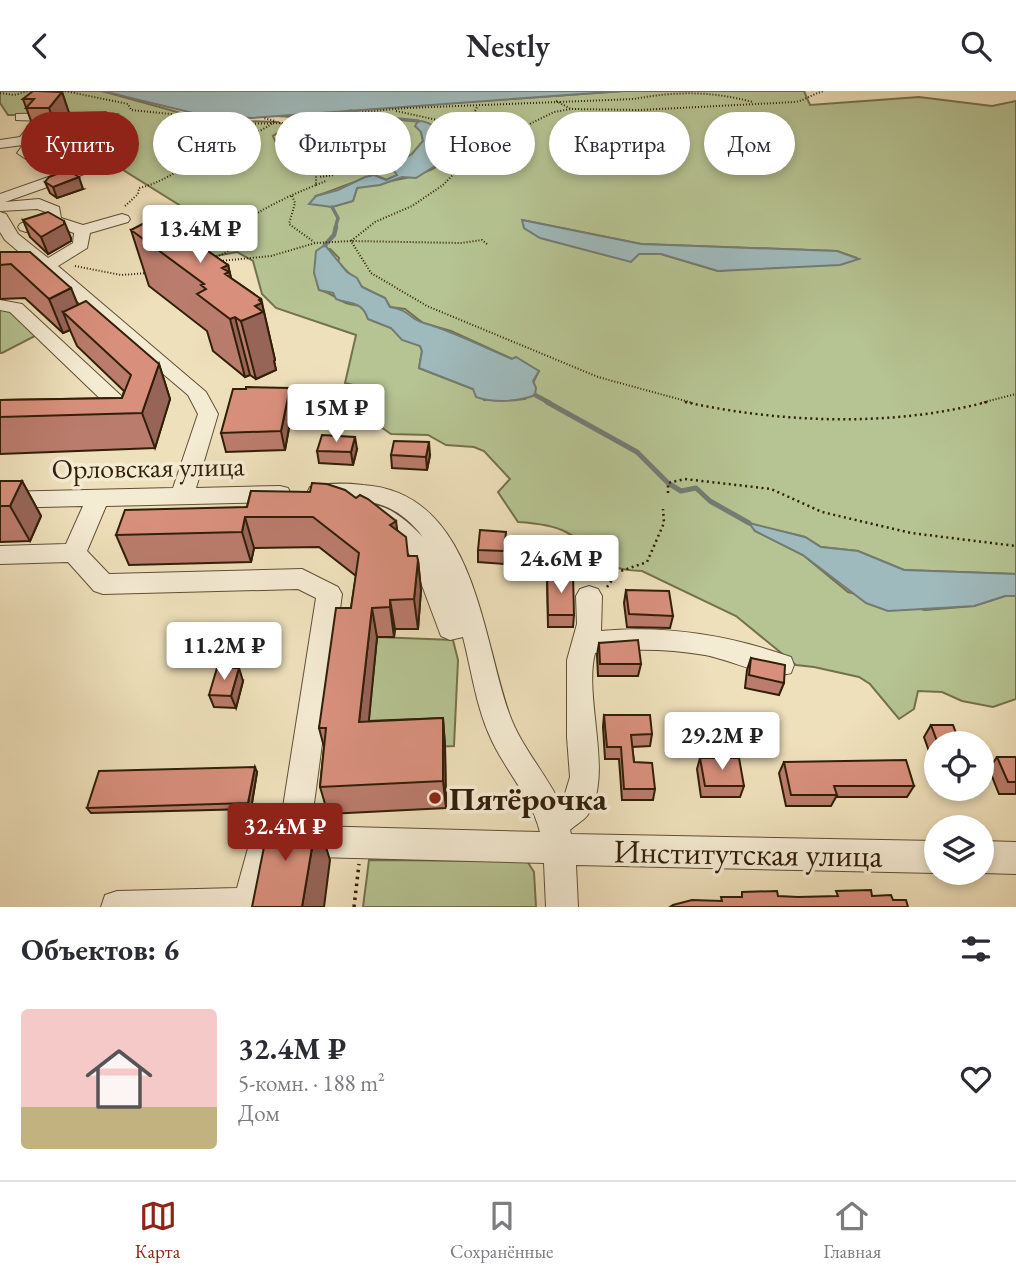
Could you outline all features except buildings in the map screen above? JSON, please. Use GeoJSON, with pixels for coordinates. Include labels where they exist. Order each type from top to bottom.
{"type":"FeatureCollection","features":[{"type":"Feature","properties":{"kind":"street"},"geometry":{"type":"LineString","coordinates":[[0,158],[12,142],[36,127],[47,124],[89,125],[69,155],[26,155],[24,153],[32,143],[12,142]]}},
{"type":"Feature","properties":{"kind":"street"},"geometry":{"type":"LineString","coordinates":[[0,199],[68,175]]}},
{"type":"Feature","properties":{"kind":"street"},"geometry":{"type":"LineString","coordinates":[[0,208],[39,204],[50,206],[54,210],[54,216],[49,219],[7,236],[0,253]]}},
{"type":"Feature","properties":{"kind":"street"},"geometry":{"type":"LineString","coordinates":[[0,217],[7,236],[111,319],[196,393],[208,414],[182,496]]}},
{"type":"Feature","properties":{"kind":"street"},"geometry":{"type":"LineString","coordinates":[[49,219],[82,230],[118,219]]}},
{"type":"Feature","properties":{"kind":"street"},"geometry":{"type":"LineString","coordinates":[[50,272],[81,245],[82,230]]}},
{"type":"Feature","properties":{"kind":"street"},"geometry":{"type":"LineString","coordinates":[[0,305],[16,307],[63,343],[122,408],[125,416],[122,423],[109,423]]}},
{"type":"Feature","properties":{"kind":"street"},"geometry":{"type":"LineString","coordinates":[[92,329],[111,319]]}},
{"type":"Feature","properties":{"kind":"street","name":"Орловская улица"},"geometry":{"type":"LineString","coordinates":[[0,500],[341,493],[392,498],[408,506],[421,519],[442,551],[472,625],[493,709],[503,734],[556,836]]}},
{"type":"Feature","properties":{"kind":"street"},"geometry":{"type":"LineString","coordinates":[[74,553],[98,498]]}},
{"type":"Feature","properties":{"kind":"street"},"geometry":{"type":"LineString","coordinates":[[0,555],[74,553],[103,584],[302,579],[330,594],[293,841],[264,841],[250,906],[117,907]]}},
{"type":"Feature","properties":{"kind":"street"},"geometry":{"type":"LineString","coordinates":[[562,907],[556,836],[576,807],[585,776],[580,660],[596,594]]}},
{"type":"Feature","properties":{"kind":"street"},"geometry":{"type":"LineString","coordinates":[[584,644],[611,640],[701,644],[723,647],[781,665]]}},
{"type":"Feature","properties":{"kind":"street","name":"Институтская улица"},"geometry":{"type":"LineString","coordinates":[[293,841],[362,844],[556,836],[588,851],[924,857]]}},
{"type":"Feature","properties":{"kind":"street"},"geometry":{"type":"LineString","coordinates":[[994,857],[1016,858]]}},
{"type":"Feature","properties":{"kind":"path"},"geometry":{"type":"LineString","coordinates":[[0,93],[14,95],[29,91]]}},
{"type":"Feature","properties":{"kind":"path"},"geometry":{"type":"LineString","coordinates":[[65,91],[128,104],[131,110],[143,113],[179,116],[192,125],[274,123]]}},
{"type":"Feature","properties":{"kind":"path"},"geometry":{"type":"LineString","coordinates":[[535,122],[554,112],[571,109],[640,110],[795,102],[823,91]]}},
{"type":"Feature","properties":{"kind":"path"},"geometry":{"type":"LineString","coordinates":[[362,112],[719,93],[756,102]]}},
{"type":"Feature","properties":{"kind":"path"},"geometry":{"type":"LineString","coordinates":[[555,101],[571,109]]}},
{"type":"Feature","properties":{"kind":"path"},"geometry":{"type":"LineString","coordinates":[[475,112],[477,107]]}},
{"type":"Feature","properties":{"kind":"path"},"geometry":{"type":"LineString","coordinates":[[393,109],[425,118]]}},
{"type":"Feature","properties":{"kind":"path"},"geometry":{"type":"LineString","coordinates":[[263,118],[274,123]]}},
{"type":"Feature","properties":{"kind":"path"},"geometry":{"type":"LineString","coordinates":[[118,219],[138,194],[139,188],[160,183],[164,177],[222,145],[274,123]]}},
{"type":"Feature","properties":{"kind":"path"},"geometry":{"type":"LineString","coordinates":[[316,185],[317,175]]}},
{"type":"Feature","properties":{"kind":"path"},"geometry":{"type":"LineString","coordinates":[[319,177],[334,175]]}},
{"type":"Feature","properties":{"kind":"path"},"geometry":{"type":"LineString","coordinates":[[351,241],[375,222],[412,206],[443,185],[453,175]]}},
{"type":"Feature","properties":{"kind":"path"},"geometry":{"type":"LineString","coordinates":[[213,258],[231,250],[222,238],[224,236],[275,202],[326,181]]}},
{"type":"Feature","properties":{"kind":"path"},"geometry":{"type":"LineString","coordinates":[[292,196],[295,203],[289,223],[315,243]]}},
{"type":"Feature","properties":{"kind":"path"},"geometry":{"type":"LineString","coordinates":[[210,261],[271,256],[315,243],[461,243],[482,240],[487,244]]}},
{"type":"Feature","properties":{"kind":"path"},"geometry":{"type":"LineString","coordinates":[[351,241],[359,248],[364,266],[380,279],[431,309],[580,371],[654,395],[794,417],[862,417],[982,404],[1016,394]]}},
{"type":"Feature","properties":{"kind":"path"},"geometry":{"type":"LineString","coordinates":[[50,272],[83,266],[121,275],[155,271]]}},
{"type":"Feature","properties":{"kind":"path"},"geometry":{"type":"LineString","coordinates":[[668,493],[668,483],[685,478],[771,489],[822,512],[911,533],[1016,546]]}},
{"type":"Feature","properties":{"kind":"path"},"geometry":{"type":"LineString","coordinates":[[596,594],[618,572],[647,562],[664,523],[663,509]]}},
{"type":"Feature","properties":{"kind":"path"},"geometry":{"type":"LineString","coordinates":[[354,907],[362,844]]}},
{"type":"Feature","properties":{"kind":"green space"},"geometry":{"type":"Polygon","coordinates":[[[0,91],[102,91],[177,112],[153,112],[153,175],[261,175],[261,122],[275,122],[275,175],[398,175],[386,180],[371,176],[316,196],[332,207],[353,201],[357,188],[408,178],[425,172],[425,175],[535,175],[535,112],[425,112],[425,141],[421,132],[423,141],[411,155],[411,112],[331,112],[623,91],[804,91],[810,105],[919,97],[992,106],[1016,101],[1016,574],[904,570],[858,551],[821,547],[805,537],[750,524],[755,531],[803,555],[848,592],[925,610],[974,606],[1005,596],[1016,596],[1016,699],[993,707],[962,701],[942,692],[918,691],[914,709],[899,719],[870,684],[859,677],[796,665],[736,616],[642,571],[626,570],[605,563],[577,539],[561,530],[518,522],[498,492],[510,479],[484,451],[474,447],[446,445],[428,435],[391,434],[371,420],[354,418],[348,400],[358,393],[357,386],[345,383],[356,335],[276,308],[262,294],[253,261],[237,252],[194,260],[188,258],[221,231],[131,175],[139,175],[139,112],[21,112],[21,115],[8,115],[0,103],[0,91]],[[522,220],[639,254],[661,254],[718,271],[857,258],[837,251],[641,244],[522,220]],[[330,249],[317,262],[319,290],[346,303],[360,306],[368,319],[391,328],[420,346],[422,351],[419,368],[473,389],[484,400],[525,399],[539,371],[451,331],[423,323],[405,309],[390,307],[385,298],[362,287],[338,262],[339,258],[330,249]]]}},
{"type":"Feature","properties":{"kind":"green space"},"geometry":{"type":"Polygon","coordinates":[[[0,309],[13,312],[35,336],[0,353],[0,309]]]}},
{"type":"Feature","properties":{"kind":"green space"},"geometry":{"type":"Polygon","coordinates":[[[377,637],[453,640],[458,660],[454,746],[366,750],[377,637]]]}},
{"type":"Feature","properties":{"kind":"green space"},"geometry":{"type":"Polygon","coordinates":[[[369,860],[527,861],[534,872],[536,907],[363,907],[369,860]]]}},
{"type":"Feature","properties":{"kind":"water"},"geometry":{"type":"Polygon","coordinates":[[[102,91],[623,91],[334,112],[275,112],[275,116],[261,117],[261,112],[189,112],[102,91]]]}},
{"type":"Feature","properties":{"kind":"water"},"geometry":{"type":"Polygon","coordinates":[[[418,121],[425,122],[425,172],[416,178],[402,177],[380,185],[357,188],[353,201],[332,207],[309,204],[316,196],[338,190],[365,177],[374,175],[386,180],[397,175],[411,175],[411,155],[423,141],[421,132],[415,126],[418,121]]]}},
{"type":"Feature","properties":{"kind":"water"},"geometry":{"type":"Polygon","coordinates":[[[522,220],[641,244],[837,251],[859,259],[840,265],[718,271],[661,254],[639,254],[631,262],[540,238],[524,228],[522,220]]]}},
{"type":"Feature","properties":{"kind":"water"},"geometry":{"type":"Polygon","coordinates":[[[325,245],[347,272],[357,278],[362,287],[385,298],[390,307],[512,359],[516,357],[539,371],[533,381],[535,395],[514,400],[483,399],[476,397],[473,389],[419,368],[422,351],[420,346],[402,340],[391,328],[368,319],[359,306],[336,299],[333,293],[319,290],[314,273],[316,251],[325,245]]]}},
{"type":"Feature","properties":{"kind":"water"},"geometry":{"type":"Polygon","coordinates":[[[749,523],[805,537],[821,547],[858,551],[904,570],[1016,574],[1016,596],[1005,596],[974,606],[888,611],[866,603],[803,555],[755,531],[749,523]]]}},
{"type":"Feature","properties":{"kind":"waterway"},"geometry":{"type":"LineString","coordinates":[[350,111],[376,117],[418,121]]}},
{"type":"Feature","properties":{"kind":"waterway"},"geometry":{"type":"LineString","coordinates":[[332,207],[338,218],[335,229]]}},
{"type":"Feature","properties":{"kind":"waterway"},"geometry":{"type":"LineString","coordinates":[[325,245],[334,235],[336,227]]}},
{"type":"Feature","properties":{"kind":"waterway"},"geometry":{"type":"LineString","coordinates":[[535,395],[550,403]]}},
{"type":"Feature","properties":{"kind":"waterway"},"geometry":{"type":"LineString","coordinates":[[547,402],[637,452],[668,483],[681,491],[696,488],[710,501],[749,523]]}},
{"type":"Feature","properties":{"kind":"place","name":"Пятёрочка"},"geometry":{"type":"Point","coordinates":[435,798]}}]}
